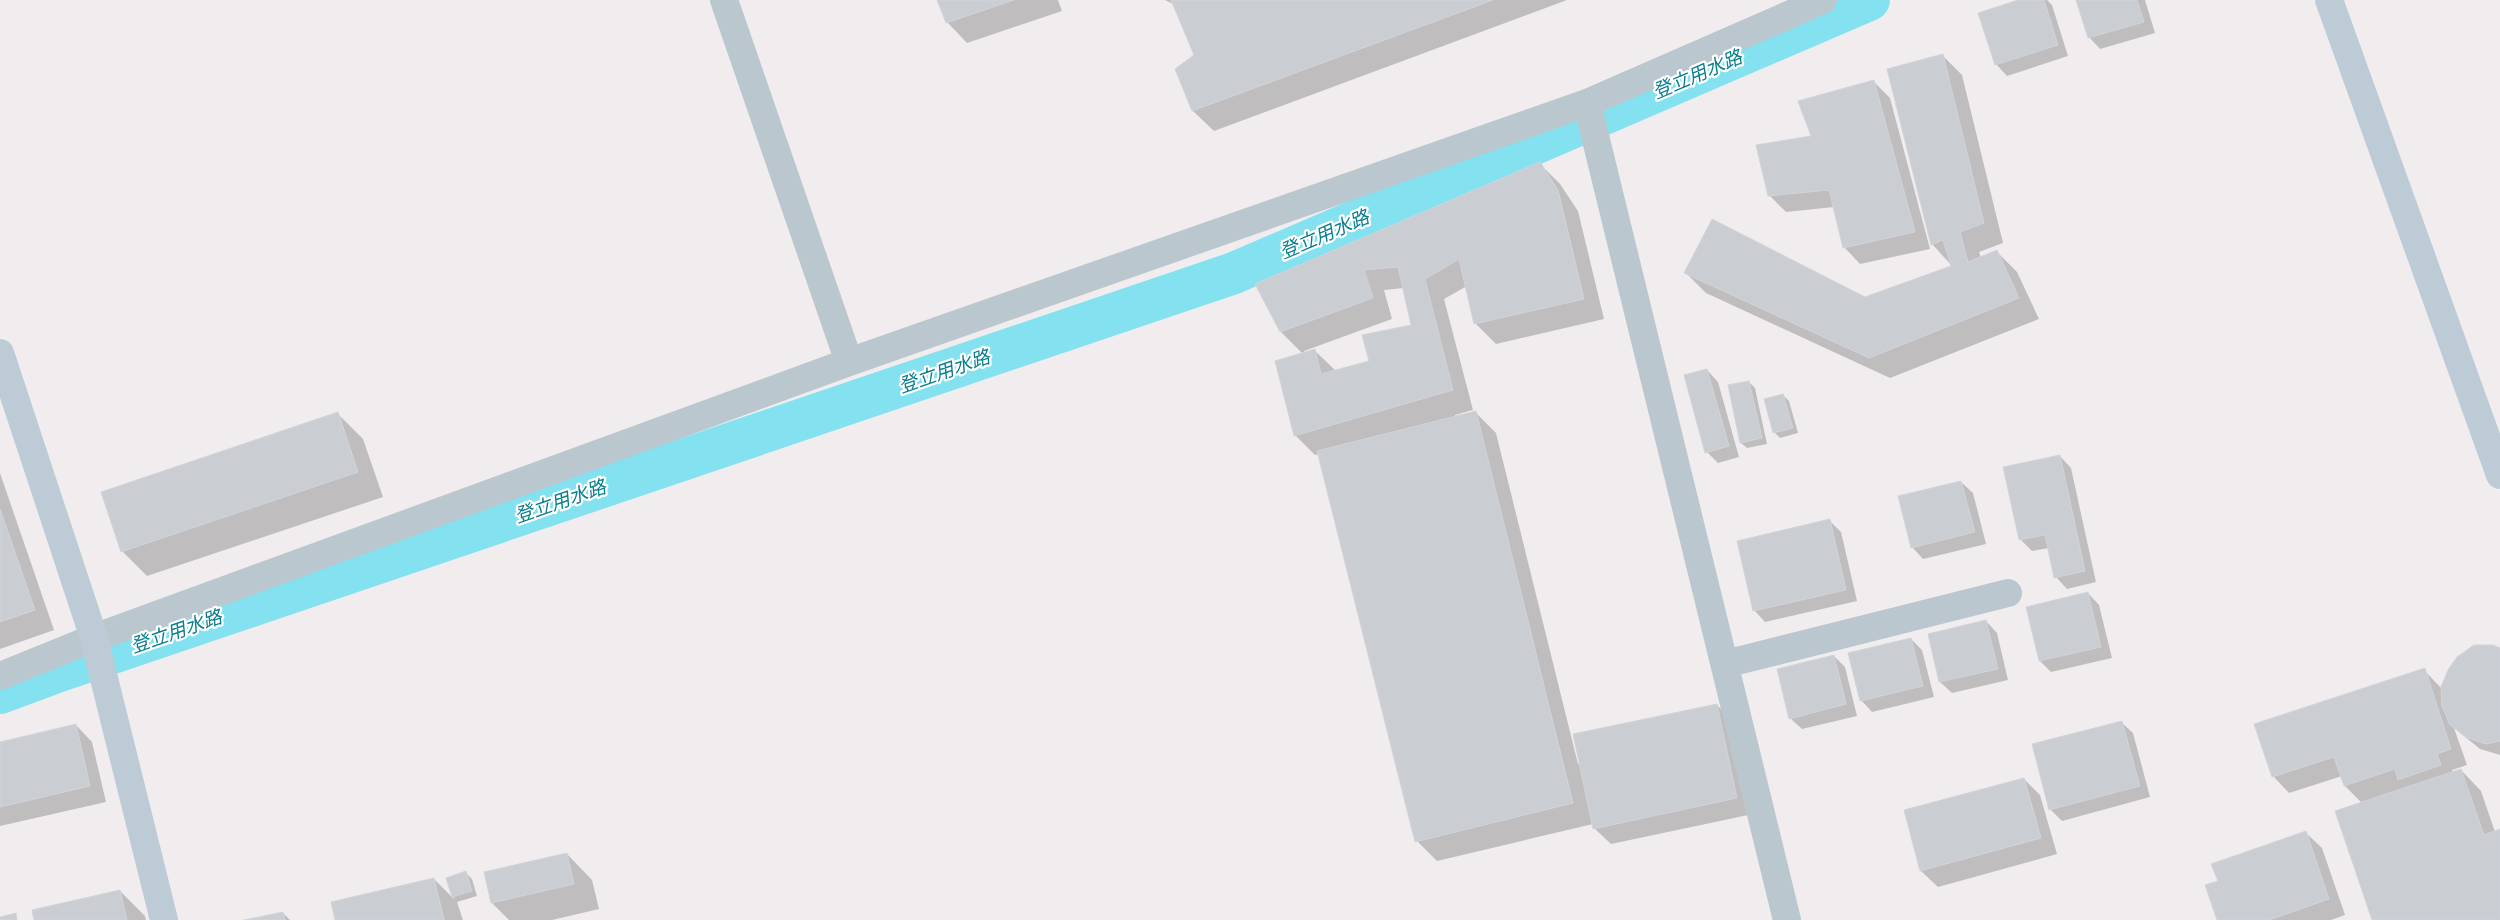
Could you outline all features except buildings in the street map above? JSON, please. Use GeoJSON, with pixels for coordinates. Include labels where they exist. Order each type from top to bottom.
{"type":"FeatureCollection","features":[{"type":"Feature","properties":{"kind":"street"},"geometry":{"type":"LineString","coordinates":[[724,0],[849,362]]}},
{"type":"Feature","properties":{"kind":"street"},"geometry":{"type":"LineString","coordinates":[[0,676],[94,638],[849,362],[1587,102],[1823,0]]}},
{"type":"Feature","properties":{"kind":"street"},"geometry":{"type":"LineString","coordinates":[[2330,0],[2492,424],[2500,475]]}},
{"type":"Feature","properties":{"kind":"street"},"geometry":{"type":"LineString","coordinates":[[1587,102],[1787,920]]}},
{"type":"Feature","properties":{"kind":"street"},"geometry":{"type":"LineString","coordinates":[[0,353],[94,638],[164,920]]}},
{"type":"Feature","properties":{"kind":"street"},"geometry":{"type":"LineString","coordinates":[[1725,664],[2008,593]]}},
{"type":"Feature","properties":{"kind":"waterway","name":"登立用水路"},"geometry":{"type":"LineString","coordinates":[[0,693],[62,670],[1234,273],[1869,0]]}}]}
